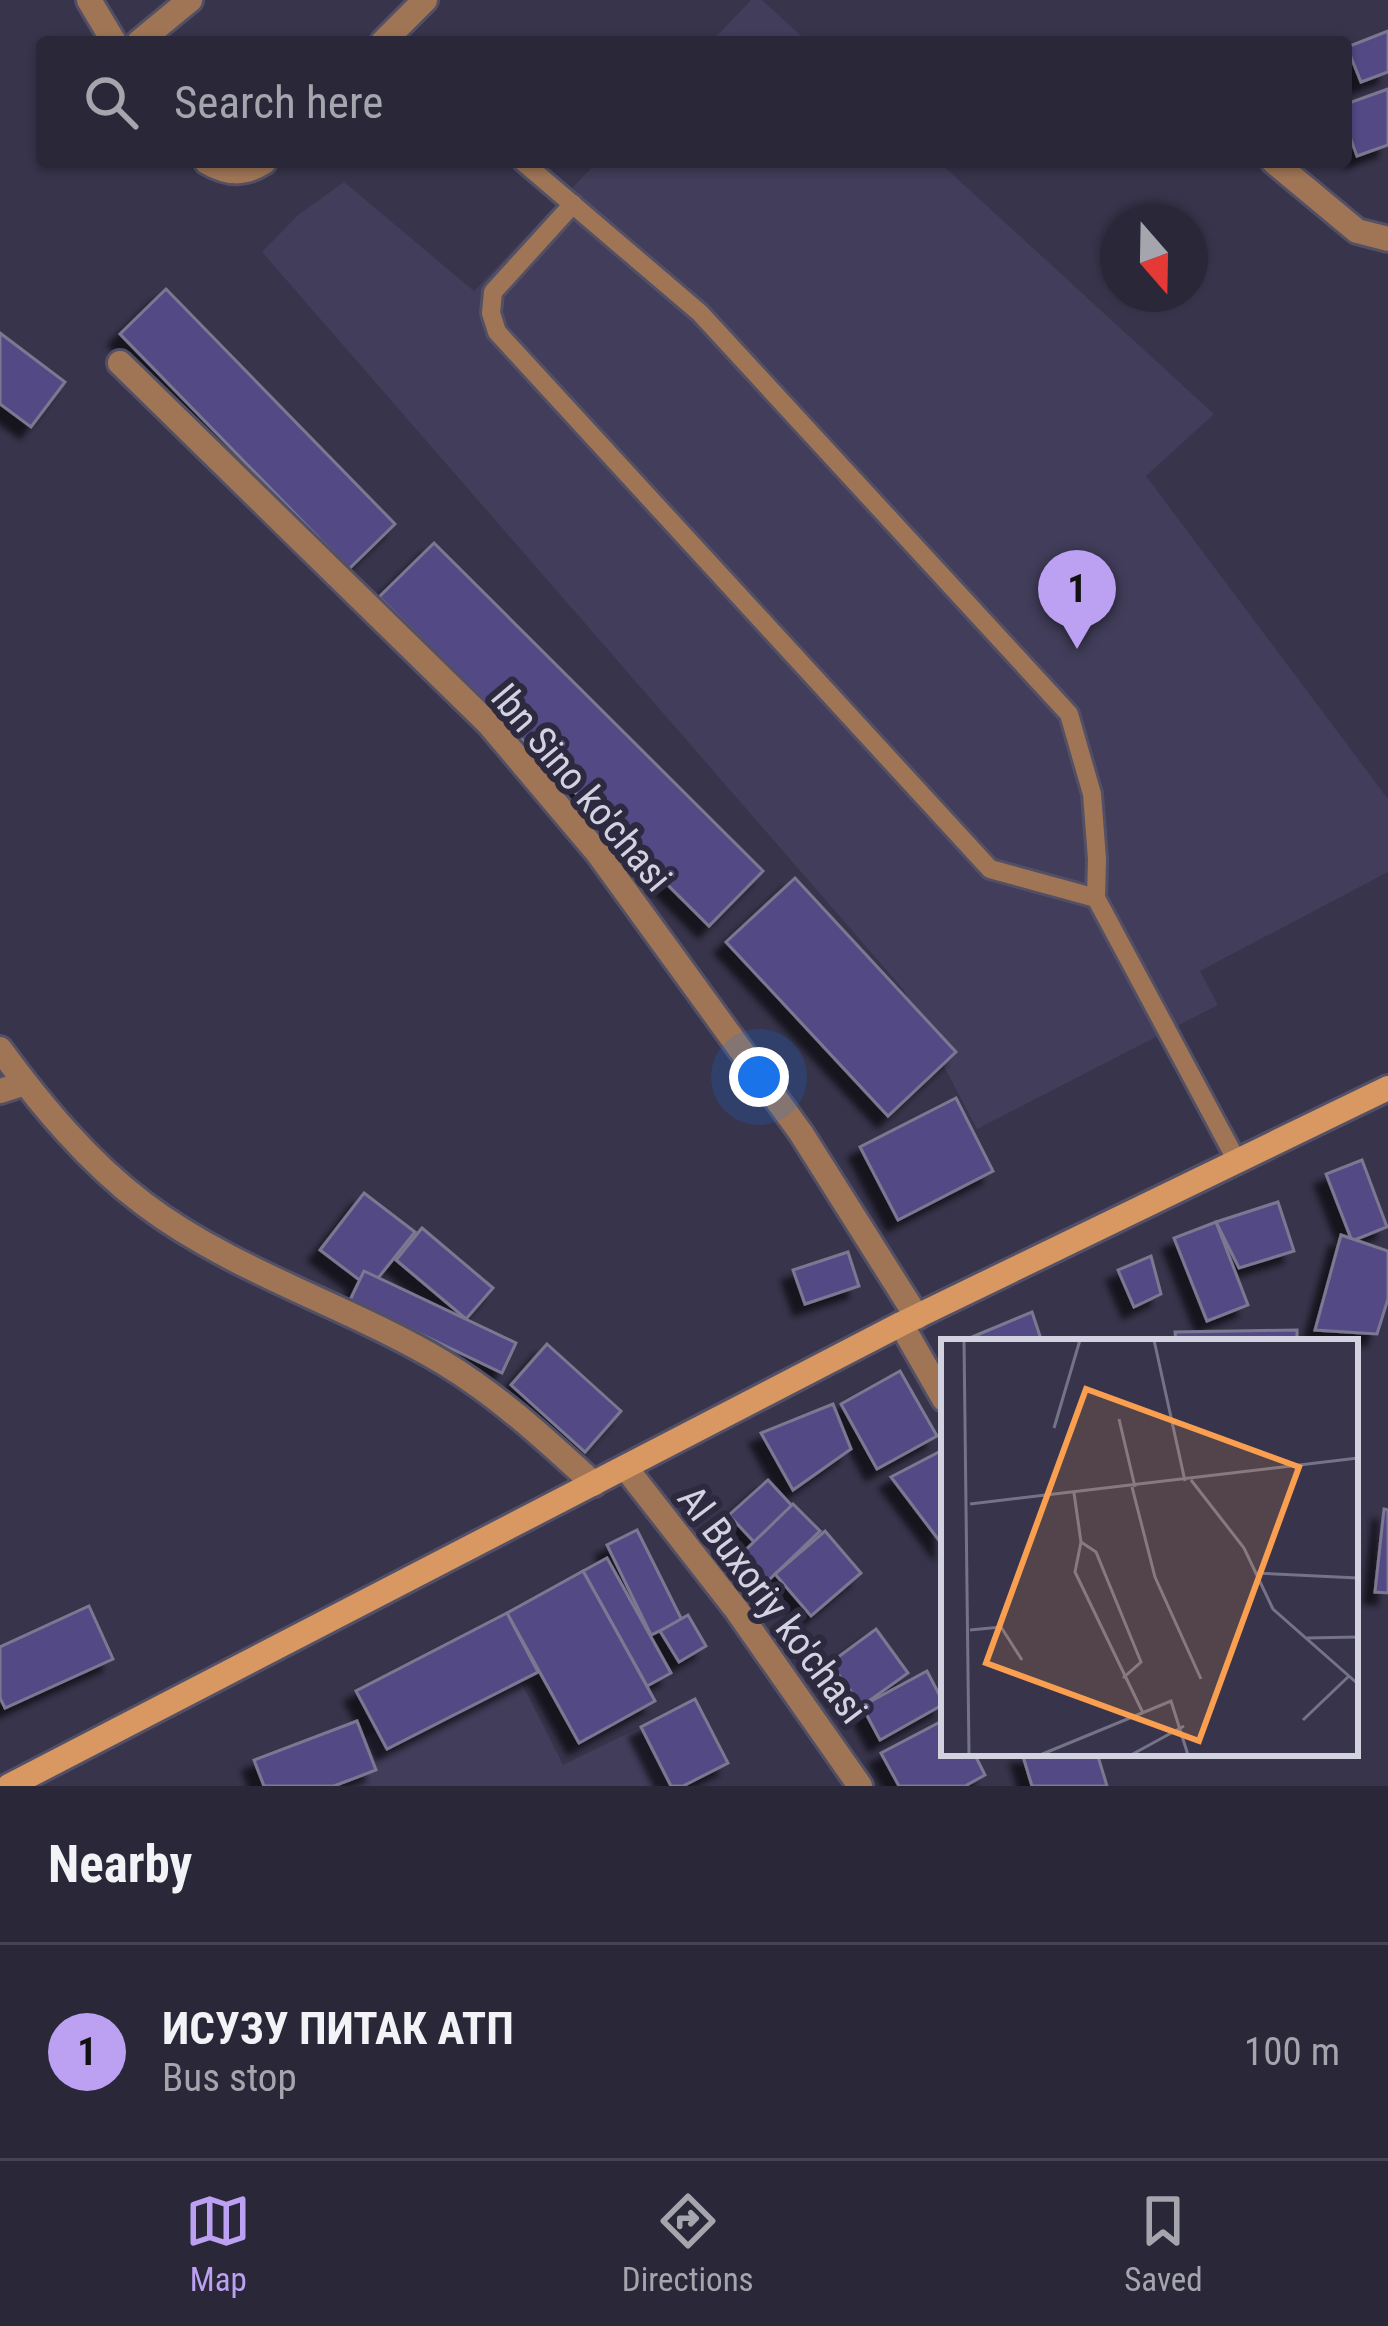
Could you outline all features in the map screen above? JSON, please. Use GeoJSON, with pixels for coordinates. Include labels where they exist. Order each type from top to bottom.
{"type":"FeatureCollection","features":[{"type":"Feature","properties":{"kind":"street"},"geometry":{"type":"LineString","coordinates":[[89,0],[110,36]]}},
{"type":"Feature","properties":{"kind":"street"},"geometry":{"type":"LineString","coordinates":[[146,36],[190,0]]}},
{"type":"Feature","properties":{"kind":"street"},"geometry":{"type":"LineString","coordinates":[[389,36],[424,0]]}},
{"type":"Feature","properties":{"kind":"street"},"geometry":{"type":"LineString","coordinates":[[222,168],[235,173],[251,168]]}},
{"type":"Feature","properties":{"kind":"street"},"geometry":{"type":"LineString","coordinates":[[1281,168],[1357,231],[1388,239]]}},
{"type":"Feature","properties":{"kind":"street","name":"Ibn Sino ko'chasi"},"geometry":{"type":"LineString","coordinates":[[120,363],[489,724],[597,852],[801,1133],[909,1321],[941,1392]]}},
{"type":"Feature","properties":{"kind":"street"},"geometry":{"type":"LineString","coordinates":[[0,1049],[91,1158],[145,1205],[217,1250],[441,1362],[510,1408],[594,1484]]}},
{"type":"Feature","properties":{"kind":"street"},"geometry":{"type":"LineString","coordinates":[[0,1091],[25,1083]]}},
{"type":"Feature","properties":{"kind":"street"},"geometry":{"type":"LineString","coordinates":[[10,1786],[909,1321],[1388,1088]]}},
{"type":"Feature","properties":{"kind":"street","name":"Al Buxoriy ko'chasi"},"geometry":{"type":"LineString","coordinates":[[625,1467],[736,1609],[860,1786]]}},
{"type":"Feature","properties":{"kind":"lane"},"geometry":{"type":"LineString","coordinates":[[530,168],[700,313],[1069,714],[1091,794],[1096,898],[1238,1161]]}},
{"type":"Feature","properties":{"kind":"lane"},"geometry":{"type":"LineString","coordinates":[[573,204],[493,292],[491,313],[497,332],[990,869],[1096,898]]}},
{"type":"Feature","properties":{"kind":"shaded area"},"geometry":{"type":"Polygon","coordinates":[[[751,0],[762,0],[801,36],[717,36],[751,0]]]}},
{"type":"Feature","properties":{"kind":"shaded area"},"geometry":{"type":"Polygon","coordinates":[[[591,168],[946,168],[1214,414],[1146,476],[1388,799],[1388,872],[1200,971],[1218,1005],[977,1129],[903,989],[262,252],[298,215],[344,182],[474,291],[591,168]]]}},
{"type":"Feature","properties":{"kind":"shaded area"},"geometry":{"type":"Polygon","coordinates":[[[512,1664],[563,1765],[655,1720],[688,1786],[268,1786],[512,1664]]]}},
{"type":"Feature","properties":{"kind":"building"},"geometry":{"type":"Polygon","coordinates":[[[1388,31],[1388,72],[1361,82],[1352,45],[1388,31]]]}},
{"type":"Feature","properties":{"kind":"building"},"geometry":{"type":"Polygon","coordinates":[[[1388,89],[1388,145],[1357,156],[1352,142],[1352,102],[1388,89]]]}},
{"type":"Feature","properties":{"kind":"building"},"geometry":{"type":"Polygon","coordinates":[[[166,289],[395,524],[349,569],[120,334],[166,289]]]}},
{"type":"Feature","properties":{"kind":"building"},"geometry":{"type":"Polygon","coordinates":[[[0,333],[65,382],[31,427],[0,404],[0,333]]]}},
{"type":"Feature","properties":{"kind":"building"},"geometry":{"type":"Polygon","coordinates":[[[434,543],[763,871],[709,926],[379,597],[434,543]]]}},
{"type":"Feature","properties":{"kind":"building"},"geometry":{"type":"Polygon","coordinates":[[[795,878],[956,1052],[888,1116],[726,942],[795,878]]]}},
{"type":"Feature","properties":{"kind":"building"},"geometry":{"type":"Polygon","coordinates":[[[956,1098],[993,1171],[898,1220],[860,1147],[956,1098]]]}},
{"type":"Feature","properties":{"kind":"building"},"geometry":{"type":"Polygon","coordinates":[[[1362,1160],[1387,1227],[1352,1241],[1326,1174],[1362,1160]]]}},
{"type":"Feature","properties":{"kind":"building"},"geometry":{"type":"Polygon","coordinates":[[[364,1193],[415,1232],[370,1288],[320,1250],[364,1193]]]}},
{"type":"Feature","properties":{"kind":"building"},"geometry":{"type":"Polygon","coordinates":[[[1278,1202],[1294,1251],[1239,1268],[1216,1222],[1278,1202]]]}},
{"type":"Feature","properties":{"kind":"building"},"geometry":{"type":"Polygon","coordinates":[[[1216,1222],[1248,1305],[1207,1321],[1174,1238],[1216,1222]]]}},
{"type":"Feature","properties":{"kind":"building"},"geometry":{"type":"Polygon","coordinates":[[[422,1228],[493,1288],[466,1319],[396,1260],[422,1228]]]}},
{"type":"Feature","properties":{"kind":"building"},"geometry":{"type":"Polygon","coordinates":[[[1341,1235],[1388,1251],[1388,1299],[1377,1334],[1315,1330],[1341,1235]]]}},
{"type":"Feature","properties":{"kind":"building"},"geometry":{"type":"Polygon","coordinates":[[[848,1252],[859,1286],[805,1304],[793,1270],[848,1252]]]}},
{"type":"Feature","properties":{"kind":"building"},"geometry":{"type":"Polygon","coordinates":[[[1151,1256],[1161,1294],[1134,1307],[1118,1270],[1151,1256]]]}},
{"type":"Feature","properties":{"kind":"building"},"geometry":{"type":"Polygon","coordinates":[[[364,1271],[516,1343],[502,1373],[350,1300],[364,1271]]]}},
{"type":"Feature","properties":{"kind":"building"},"geometry":{"type":"Polygon","coordinates":[[[1032,1312],[1041,1339],[967,1339],[1032,1312]]]}},
{"type":"Feature","properties":{"kind":"building"},"geometry":{"type":"Polygon","coordinates":[[[1297,1330],[1297,1339],[1176,1339],[1175,1332],[1297,1330]]]}},
{"type":"Feature","properties":{"kind":"building"},"geometry":{"type":"Polygon","coordinates":[[[547,1344],[621,1411],[585,1452],[511,1385],[547,1344]]]}},
{"type":"Feature","properties":{"kind":"building"},"geometry":{"type":"Polygon","coordinates":[[[900,1371],[937,1436],[877,1469],[841,1404],[900,1371]]]}},
{"type":"Feature","properties":{"kind":"building"},"geometry":{"type":"Polygon","coordinates":[[[833,1404],[851,1449],[793,1490],[761,1433],[833,1404]]]}},
{"type":"Feature","properties":{"kind":"building"},"geometry":{"type":"Polygon","coordinates":[[[939,1452],[941,1543],[891,1477],[939,1452]]]}},
{"type":"Feature","properties":{"kind":"building"},"geometry":{"type":"Polygon","coordinates":[[[768,1480],[793,1507],[754,1542],[729,1515],[768,1480]]]}},
{"type":"Feature","properties":{"kind":"building"},"geometry":{"type":"Polygon","coordinates":[[[793,1504],[820,1531],[751,1597],[725,1570],[793,1504]]]}},
{"type":"Feature","properties":{"kind":"building"},"geometry":{"type":"Polygon","coordinates":[[[1384,1509],[1388,1510],[1388,1593],[1375,1592],[1384,1509]]]}},
{"type":"Feature","properties":{"kind":"building"},"geometry":{"type":"Polygon","coordinates":[[[637,1530],[682,1620],[651,1635],[607,1545],[637,1530]]]}},
{"type":"Feature","properties":{"kind":"building"},"geometry":{"type":"Polygon","coordinates":[[[825,1531],[861,1573],[811,1616],[775,1574],[825,1531]]]}},
{"type":"Feature","properties":{"kind":"building"},"geometry":{"type":"Polygon","coordinates":[[[607,1558],[671,1673],[647,1686],[583,1571],[607,1558]]]}},
{"type":"Feature","properties":{"kind":"building"},"geometry":{"type":"Polygon","coordinates":[[[583,1571],[655,1701],[579,1743],[507,1613],[583,1571]]]}},
{"type":"Feature","properties":{"kind":"building"},"geometry":{"type":"Polygon","coordinates":[[[89,1606],[113,1659],[5,1708],[0,1698],[0,1647],[89,1606]]]}},
{"type":"Feature","properties":{"kind":"building"},"geometry":{"type":"Polygon","coordinates":[[[507,1613],[538,1672],[387,1749],[356,1691],[507,1613]]]}},
{"type":"Feature","properties":{"kind":"building"},"geometry":{"type":"Polygon","coordinates":[[[688,1615],[706,1646],[679,1662],[660,1631],[688,1615]]]}},
{"type":"Feature","properties":{"kind":"building"},"geometry":{"type":"Polygon","coordinates":[[[876,1629],[908,1673],[862,1706],[830,1663],[876,1629]]]}},
{"type":"Feature","properties":{"kind":"building"},"geometry":{"type":"Polygon","coordinates":[[[927,1671],[941,1698],[941,1706],[880,1740],[862,1706],[927,1671]]]}},
{"type":"Feature","properties":{"kind":"building"},"geometry":{"type":"Polygon","coordinates":[[[695,1699],[728,1763],[683,1786],[671,1786],[641,1727],[695,1699]]]}},
{"type":"Feature","properties":{"kind":"building"},"geometry":{"type":"Polygon","coordinates":[[[357,1721],[376,1770],[334,1786],[264,1786],[254,1760],[357,1721]]]}},
{"type":"Feature","properties":{"kind":"building"},"geometry":{"type":"Polygon","coordinates":[[[941,1722],[941,1756],[976,1756],[985,1775],[965,1786],[899,1786],[881,1753],[941,1722]]]}},
{"type":"Feature","properties":{"kind":"building"},"geometry":{"type":"Polygon","coordinates":[[[1023,1756],[1098,1756],[1107,1786],[1032,1786],[1023,1756]]]}},
{"type":"Feature","properties":{"kind":"place","name":"ИСУЗУ ПИТАК АТП"},"geometry":{"type":"Point","coordinates":[1077,649]}}]}
